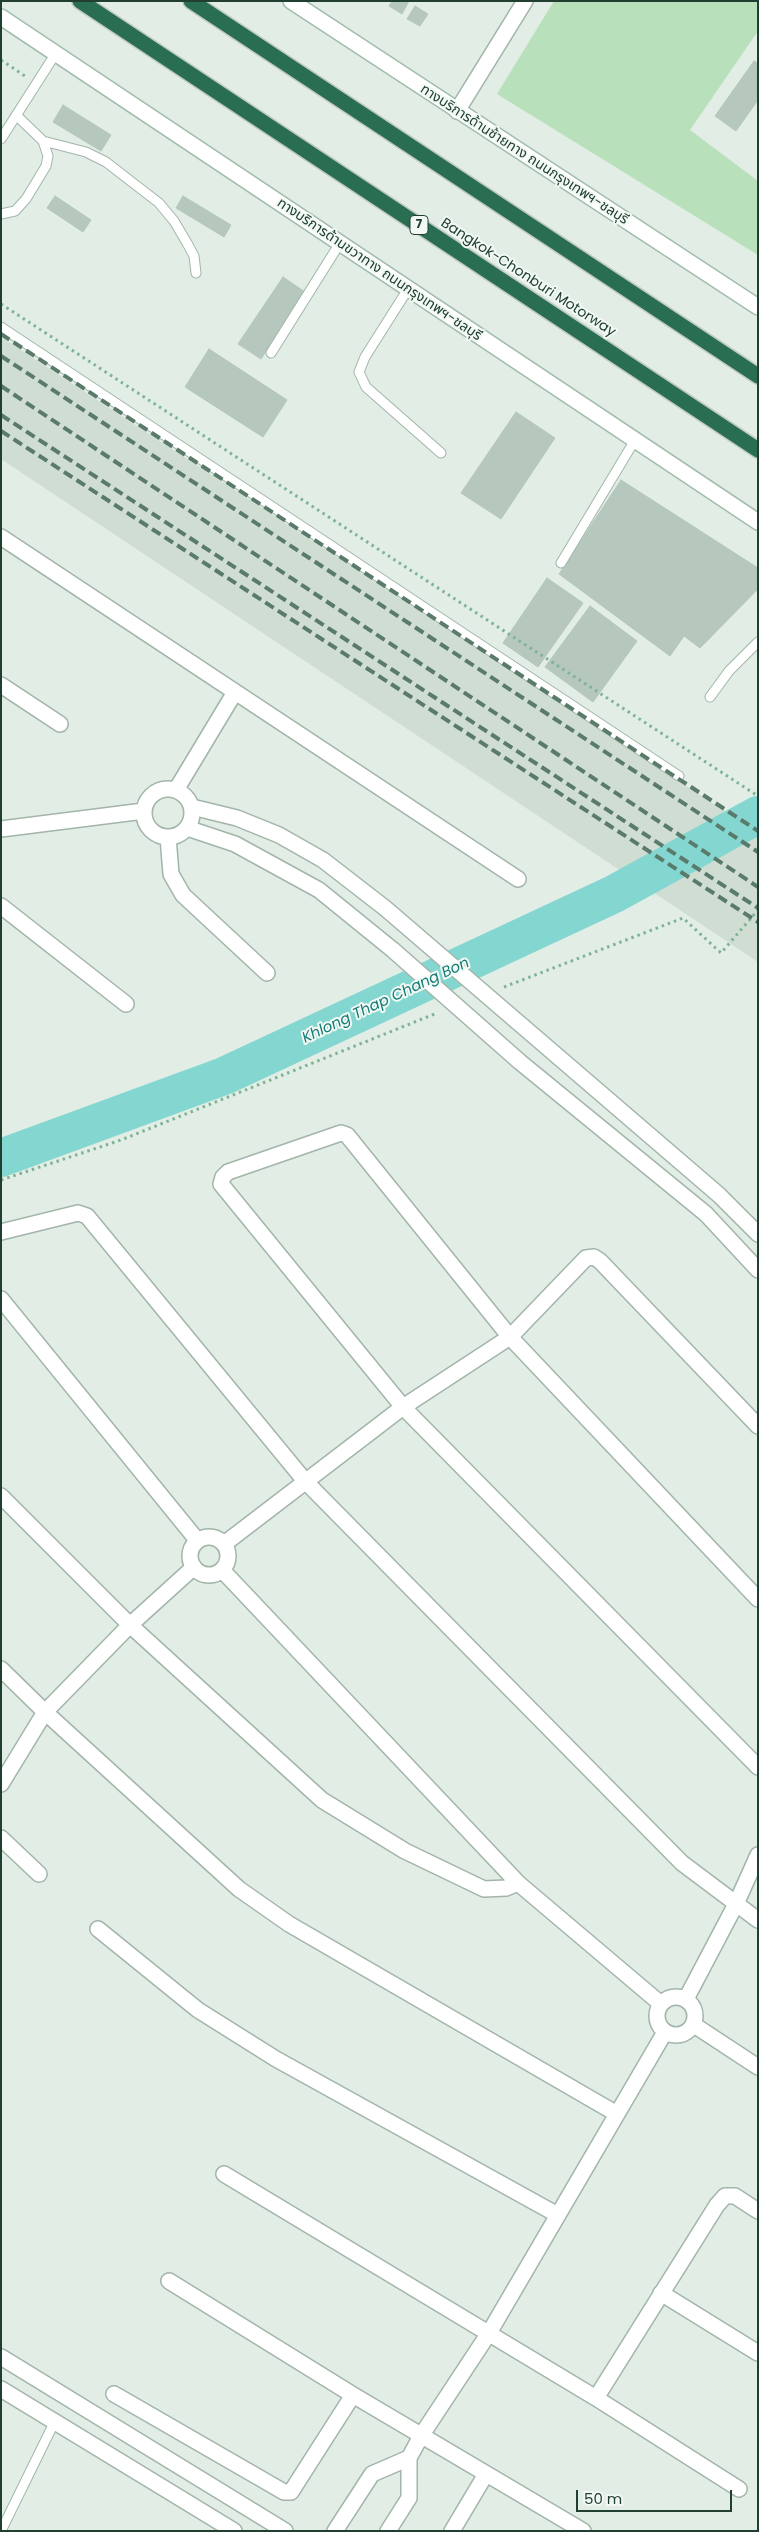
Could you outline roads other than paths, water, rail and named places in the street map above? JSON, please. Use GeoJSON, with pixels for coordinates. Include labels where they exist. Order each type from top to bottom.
{"type":"FeatureCollection","features":[{"type":"Feature","properties":{"kind":"highway","name":"Bangkok-Chonburi Motorway"},"geometry":{"type":"LineString","coordinates":[[80,1],[758,450]]}},
{"type":"Feature","properties":{"kind":"highway"},"geometry":{"type":"LineString","coordinates":[[191,1],[758,376]]}},
{"type":"Feature","properties":{"kind":"street","name":"ทางบริการด้านซ้ายทาง ถนนกรุงเทพฯ-ชลบุรี"},"geometry":{"type":"LineString","coordinates":[[291,1],[758,308]]}},
{"type":"Feature","properties":{"kind":"street"},"geometry":{"type":"LineString","coordinates":[[457,111],[525,1]]}},
{"type":"Feature","properties":{"kind":"street","name":"ทางบริการด้านขวาทาง ถนนกรุงเทพฯ-ชลบุรี"},"geometry":{"type":"LineString","coordinates":[[1,17],[758,522]]}},
{"type":"Feature","properties":{"kind":"street"},"geometry":{"type":"LineString","coordinates":[[1,537],[518,879]]}},
{"type":"Feature","properties":{"kind":"street"},"geometry":{"type":"LineString","coordinates":[[1,685],[60,724]]}},
{"type":"Feature","properties":{"kind":"street"},"geometry":{"type":"LineString","coordinates":[[176,790],[235,692]]}},
{"type":"Feature","properties":{"kind":"street"},"geometry":{"type":"LineString","coordinates":[[162,789],[176,790],[186,796],[192,807],[192,818],[187,828],[179,835],[168,837],[155,834],[146,824],[144,810],[150,797],[162,789]]}},
{"type":"Feature","properties":{"kind":"street"},"geometry":{"type":"LineString","coordinates":[[192,807],[237,818],[279,835],[322,860],[417,935],[719,1195],[758,1234]]}},
{"type":"Feature","properties":{"kind":"street"},"geometry":{"type":"LineString","coordinates":[[1,830],[144,810]]}},
{"type":"Feature","properties":{"kind":"street"},"geometry":{"type":"LineString","coordinates":[[187,828],[235,844],[319,890],[392,950],[520,1062],[663,1176],[706,1214],[758,1270]]}},
{"type":"Feature","properties":{"kind":"street"},"geometry":{"type":"LineString","coordinates":[[168,837],[172,874],[183,895],[267,972]]}},
{"type":"Feature","properties":{"kind":"street"},"geometry":{"type":"LineString","coordinates":[[1,906],[126,1004]]}},
{"type":"Feature","properties":{"kind":"street"},"geometry":{"type":"LineString","coordinates":[[367,929],[385,908]]}},
{"type":"Feature","properties":{"kind":"street"},"geometry":{"type":"LineString","coordinates":[[758,1599],[510,1337],[347,1135],[341,1133],[228,1172],[221,1184],[403,1407],[758,1768]]}},
{"type":"Feature","properties":{"kind":"street"},"geometry":{"type":"LineString","coordinates":[[663,1176],[682,1163]]}},
{"type":"Feature","properties":{"kind":"street"},"geometry":{"type":"LineString","coordinates":[[1,1232],[78,1213],[86,1216],[305,1480],[682,1863],[758,1920]]}},
{"type":"Feature","properties":{"kind":"street"},"geometry":{"type":"LineString","coordinates":[[224,1544],[305,1480],[403,1407],[510,1337],[586,1258],[594,1257],[600,1261],[758,1426]]}},
{"type":"Feature","properties":{"kind":"street"},"geometry":{"type":"LineString","coordinates":[[1,1299],[197,1540]]}},
{"type":"Feature","properties":{"kind":"street"},"geometry":{"type":"LineString","coordinates":[[1,1496],[130,1625],[322,1800],[405,1851],[479,1887],[494,1890],[518,1883]]}},
{"type":"Feature","properties":{"kind":"street"},"geometry":{"type":"LineString","coordinates":[[211,1536],[224,1544],[228,1558],[222,1570],[210,1575],[198,1572],[194,1567],[190,1553],[197,1540],[211,1536]]}},
{"type":"Feature","properties":{"kind":"street"},"geometry":{"type":"LineString","coordinates":[[1,1784],[45,1712],[130,1625],[194,1567]]}},
{"type":"Feature","properties":{"kind":"street"},"geometry":{"type":"LineString","coordinates":[[222,1570],[518,1883],[661,2004]]}},
{"type":"Feature","properties":{"kind":"street"},"geometry":{"type":"LineString","coordinates":[[1,1669],[45,1712],[239,1889],[289,1924],[618,2114]]}},
{"type":"Feature","properties":{"kind":"street"},"geometry":{"type":"LineString","coordinates":[[1,1838],[39,1874]]}},
{"type":"Feature","properties":{"kind":"street"},"geometry":{"type":"LineString","coordinates":[[686,1999],[736,1904],[758,1855]]}},
{"type":"Feature","properties":{"kind":"street"},"geometry":{"type":"LineString","coordinates":[[98,1929],[198,2010],[276,2059],[556,2214]]}},
{"type":"Feature","properties":{"kind":"street"},"geometry":{"type":"LineString","coordinates":[[671,1997],[686,1999],[695,2010],[694,2025],[684,2034],[677,2035],[665,2032],[657,2020],[657,2013],[661,2004],[671,1997]]}},
{"type":"Feature","properties":{"kind":"street"},"geometry":{"type":"LineString","coordinates":[[694,2025],[758,2067]]}},
{"type":"Feature","properties":{"kind":"street"},"geometry":{"type":"LineString","coordinates":[[388,2531],[409,2498],[409,2458],[421,2436],[489,2333],[556,2214],[618,2114],[665,2032]]}},
{"type":"Feature","properties":{"kind":"street"},"geometry":{"type":"LineString","coordinates":[[224,2174],[596,2398],[739,2490]]}},
{"type":"Feature","properties":{"kind":"street"},"geometry":{"type":"LineString","coordinates":[[596,2398],[717,2205],[725,2196],[735,2196],[758,2211]]}},
{"type":"Feature","properties":{"kind":"street"},"geometry":{"type":"LineString","coordinates":[[169,2281],[353,2395],[583,2531]]}},
{"type":"Feature","properties":{"kind":"street"},"geometry":{"type":"LineString","coordinates":[[661,2293],[758,2353]]}},
{"type":"Feature","properties":{"kind":"street"},"geometry":{"type":"LineString","coordinates":[[1,2357],[284,2531]]}},
{"type":"Feature","properties":{"kind":"street"},"geometry":{"type":"LineString","coordinates":[[1,2389],[234,2531]]}},
{"type":"Feature","properties":{"kind":"street"},"geometry":{"type":"LineString","coordinates":[[114,2394],[284,2492],[291,2492],[353,2395]]}},
{"type":"Feature","properties":{"kind":"street"},"geometry":{"type":"LineString","coordinates":[[75,2434],[89,2410]]}},
{"type":"Feature","properties":{"kind":"street"},"geometry":{"type":"LineString","coordinates":[[335,2531],[372,2474],[409,2458]]}},
{"type":"Feature","properties":{"kind":"street"},"geometry":{"type":"LineString","coordinates":[[452,2531],[486,2474]]}},
{"type":"Feature","properties":{"kind":"lane"},"geometry":{"type":"LineString","coordinates":[[1,139],[56,53]]}},
{"type":"Feature","properties":{"kind":"lane"},"geometry":{"type":"LineString","coordinates":[[1,214],[14,211],[26,199],[39,181],[46,166],[48,156],[43,141],[16,115]]}},
{"type":"Feature","properties":{"kind":"lane"},"geometry":{"type":"LineString","coordinates":[[43,141],[86,152],[106,162],[159,204],[174,221],[194,256],[196,273]]}},
{"type":"Feature","properties":{"kind":"lane"},"geometry":{"type":"LineString","coordinates":[[271,353],[340,244]]}},
{"type":"Feature","properties":{"kind":"lane"},"geometry":{"type":"LineString","coordinates":[[408,289],[365,357],[359,372],[366,387],[441,453]]}},
{"type":"Feature","properties":{"kind":"lane"},"geometry":{"type":"LineString","coordinates":[[1,327],[679,776]]}},
{"type":"Feature","properties":{"kind":"lane"},"geometry":{"type":"LineString","coordinates":[[561,563],[635,440]]}},
{"type":"Feature","properties":{"kind":"lane"},"geometry":{"type":"LineString","coordinates":[[710,696],[729,671],[758,642]]}},
{"type":"Feature","properties":{"kind":"lane"},"geometry":{"type":"LineString","coordinates":[[1,2530],[55,2421]]}},
{"type":"Feature","properties":{"kind":"waterway","name":"Khlong Thap Chang Bon"},"geometry":{"type":"LineString","coordinates":[[1,1158],[224,1076],[614,894],[758,815]]}},
{"type":"Feature","properties":{"kind":"railway"},"geometry":{"type":"LineString","coordinates":[[1,334],[758,831]]}},
{"type":"Feature","properties":{"kind":"railway"},"geometry":{"type":"LineString","coordinates":[[1,356],[758,852]]}},
{"type":"Feature","properties":{"kind":"railway"},"geometry":{"type":"LineString","coordinates":[[1,386],[758,887]]}},
{"type":"Feature","properties":{"kind":"railway"},"geometry":{"type":"LineString","coordinates":[[1,415],[758,908]]}},
{"type":"Feature","properties":{"kind":"railway"},"geometry":{"type":"LineString","coordinates":[[1,431],[758,922]]}}]}
